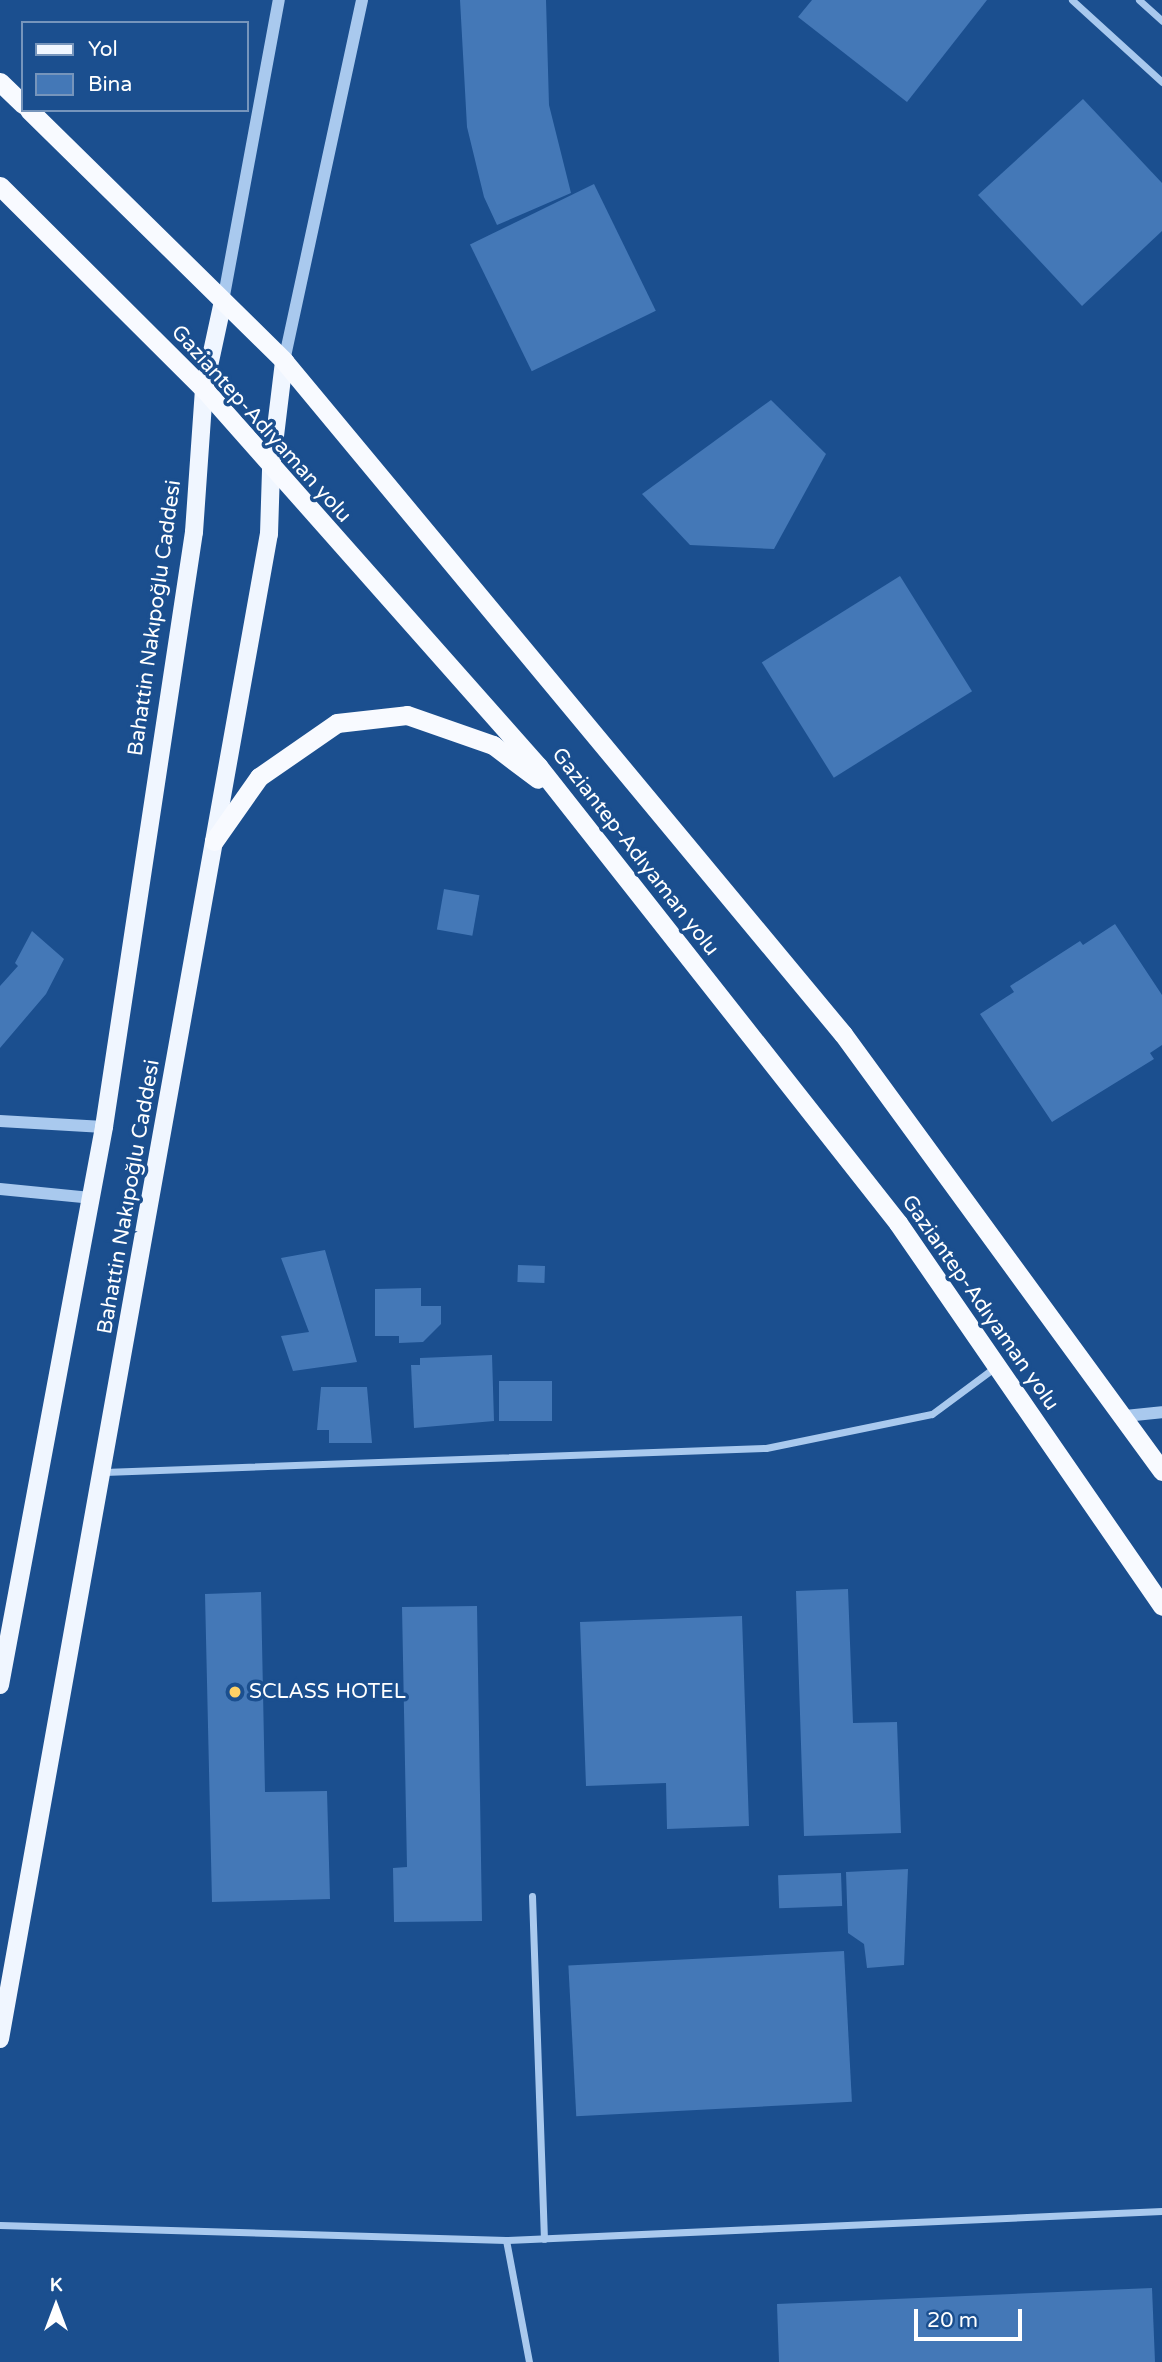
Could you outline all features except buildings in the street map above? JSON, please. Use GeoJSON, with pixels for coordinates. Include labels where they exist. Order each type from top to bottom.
{"type":"FeatureCollection","features":[{"type":"Feature","properties":{"kind":"highway"},"geometry":{"type":"LineString","coordinates":[[0,82],[21,102]]}},
{"type":"Feature","properties":{"kind":"highway","name":"Gaziantep-Adıyaman yolu"},"geometry":{"type":"LineString","coordinates":[[31,112],[284,361],[843,1034],[1125,1416],[1162,1471]]}},
{"type":"Feature","properties":{"kind":"highway","name":"Gaziantep-Adıyaman yolu"},"geometry":{"type":"LineString","coordinates":[[0,186],[204,389],[271,469],[565,800],[898,1223],[1162,1606]]}},
{"type":"Feature","properties":{"kind":"highway"},"geometry":{"type":"LineString","coordinates":[[214,841],[259,777],[337,723],[407,715],[493,745],[565,800]]}},
{"type":"Feature","properties":{"kind":"main road","name":"Bahattin Nakıpoğlu Caddesi"},"geometry":{"type":"LineString","coordinates":[[0,1685],[104,1127],[194,532],[204,389],[223,301]]}},
{"type":"Feature","properties":{"kind":"main road","name":"Bahattin Nakıpoğlu Caddesi"},"geometry":{"type":"LineString","coordinates":[[0,2039],[104,1472],[269,534],[271,469],[284,361]]}},
{"type":"Feature","properties":{"kind":"street"},"geometry":{"type":"LineString","coordinates":[[223,301],[279,0]]}},
{"type":"Feature","properties":{"kind":"street"},"geometry":{"type":"LineString","coordinates":[[284,361],[362,0]]}},
{"type":"Feature","properties":{"kind":"street"},"geometry":{"type":"LineString","coordinates":[[1072,0],[1162,82]]}},
{"type":"Feature","properties":{"kind":"street"},"geometry":{"type":"LineString","coordinates":[[1139,0],[1162,21]]}},
{"type":"Feature","properties":{"kind":"street"},"geometry":{"type":"LineString","coordinates":[[0,1121],[104,1127]]}},
{"type":"Feature","properties":{"kind":"street"},"geometry":{"type":"LineString","coordinates":[[0,1189],[91,1198]]}},
{"type":"Feature","properties":{"kind":"street"},"geometry":{"type":"LineString","coordinates":[[104,1472],[766,1448],[932,1414],[996,1366]]}},
{"type":"Feature","properties":{"kind":"street"},"geometry":{"type":"LineString","coordinates":[[1125,1416],[1162,1412]]}},
{"type":"Feature","properties":{"kind":"street"},"geometry":{"type":"LineString","coordinates":[[532,1896],[544,2239]]}},
{"type":"Feature","properties":{"kind":"street"},"geometry":{"type":"LineString","coordinates":[[0,2225],[506,2240],[1162,2211]]}},
{"type":"Feature","properties":{"kind":"street"},"geometry":{"type":"LineString","coordinates":[[506,2240],[529,2362]]}},
{"type":"Feature","properties":{"kind":"place","name":"SCLASS HOTEL"},"geometry":{"type":"Point","coordinates":[235,1692]}}]}
